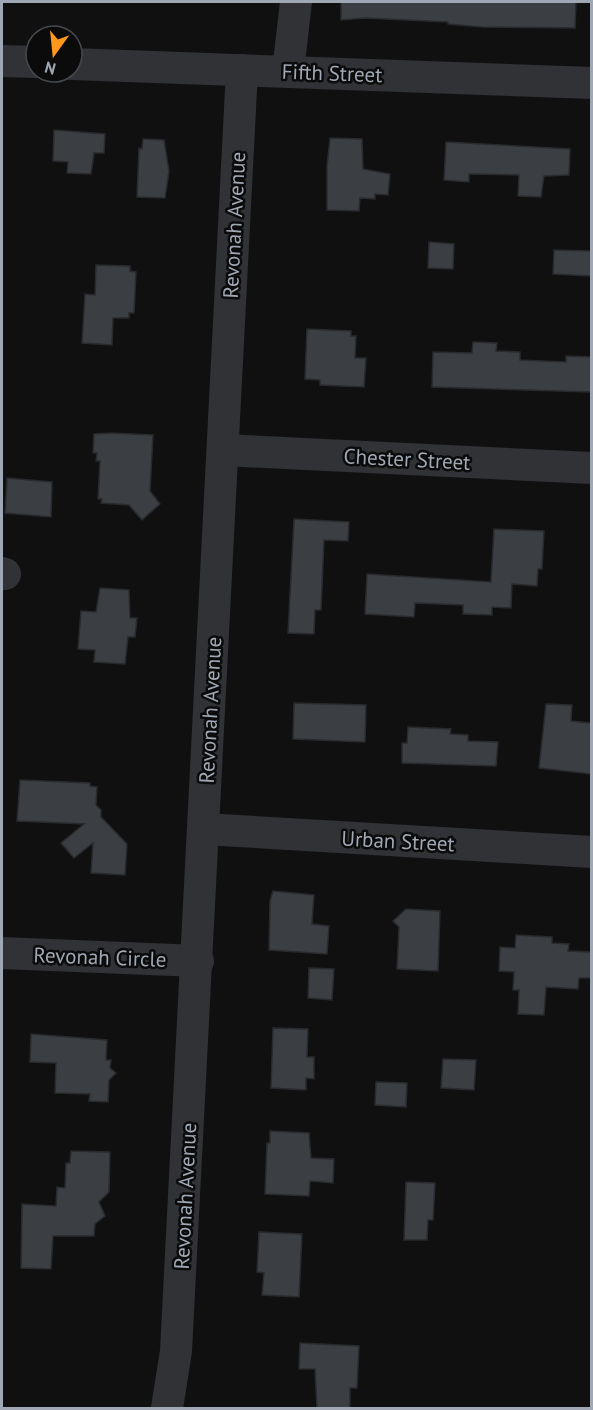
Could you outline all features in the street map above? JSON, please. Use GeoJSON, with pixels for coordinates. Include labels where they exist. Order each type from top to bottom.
{"type":"FeatureCollection","features":[{"type":"Feature","properties":{"kind":"street"},"geometry":{"type":"LineString","coordinates":[[288,71],[296,2]]}},
{"type":"Feature","properties":{"kind":"street"},"geometry":{"type":"LineString","coordinates":[[2,61],[24,62]]}},
{"type":"Feature","properties":{"kind":"street","name":"Fifth Street"},"geometry":{"type":"LineString","coordinates":[[84,64],[591,83]]}},
{"type":"Feature","properties":{"kind":"street","name":"Revonah Avenue"},"geometry":{"type":"LineString","coordinates":[[167,1408],[177,1351],[242,70]]}},
{"type":"Feature","properties":{"kind":"street","name":"Chester Street"},"geometry":{"type":"LineString","coordinates":[[223,450],[591,468]]}},
{"type":"Feature","properties":{"kind":"street","name":"Urban Street"},"geometry":{"type":"LineString","coordinates":[[204,829],[591,852]]}},
{"type":"Feature","properties":{"kind":"street","name":"Revonah Circle"},"geometry":{"type":"LineString","coordinates":[[2,953],[198,961]]}},
{"type":"Feature","properties":{"kind":"building"},"geometry":{"type":"Polygon","coordinates":[[[341,2],[576,2],[575,28],[482,27],[448,24],[448,22],[365,18],[341,20],[341,2]]]}},
{"type":"Feature","properties":{"kind":"building"},"geometry":{"type":"Polygon","coordinates":[[[54,130],[105,134],[104,153],[94,153],[91,174],[67,173],[68,162],[53,161],[54,130]]]}},
{"type":"Feature","properties":{"kind":"building"},"geometry":{"type":"Polygon","coordinates":[[[330,138],[362,139],[363,169],[390,174],[388,195],[375,194],[375,199],[360,198],[359,211],[327,210],[327,166],[330,138]]]}},
{"type":"Feature","properties":{"kind":"building"},"geometry":{"type":"Polygon","coordinates":[[[143,139],[164,140],[169,171],[165,198],[137,197],[139,148],[142,149],[143,139]]]}},
{"type":"Feature","properties":{"kind":"building"},"geometry":{"type":"Polygon","coordinates":[[[446,142],[570,149],[569,175],[544,176],[541,197],[518,196],[519,175],[469,174],[469,182],[444,180],[446,142]]]}},
{"type":"Feature","properties":{"kind":"building"},"geometry":{"type":"Polygon","coordinates":[[[429,242],[454,244],[453,269],[428,268],[429,242]]]}},
{"type":"Feature","properties":{"kind":"building"},"geometry":{"type":"Polygon","coordinates":[[[554,250],[591,251],[591,276],[553,274],[554,250]]]}},
{"type":"Feature","properties":{"kind":"building"},"geometry":{"type":"Polygon","coordinates":[[[96,265],[130,266],[130,271],[136,272],[134,313],[129,313],[129,318],[113,318],[112,345],[82,343],[85,294],[95,295],[96,265]]]}},
{"type":"Feature","properties":{"kind":"building"},"geometry":{"type":"Polygon","coordinates":[[[307,329],[351,331],[351,336],[356,336],[355,358],[366,358],[364,387],[320,385],[320,380],[305,379],[307,329]]]}},
{"type":"Feature","properties":{"kind":"building"},"geometry":{"type":"Polygon","coordinates":[[[473,342],[497,343],[496,351],[520,352],[520,360],[566,362],[566,356],[591,357],[591,392],[432,387],[433,352],[472,353],[473,342]]]}},
{"type":"Feature","properties":{"kind":"building"},"geometry":{"type":"Polygon","coordinates":[[[94,434],[153,435],[150,491],[160,504],[142,520],[129,505],[101,503],[102,499],[98,499],[100,461],[96,461],[97,453],[93,453],[94,434]]]}},
{"type":"Feature","properties":{"kind":"building"},"geometry":{"type":"Polygon","coordinates":[[[7,478],[52,482],[51,517],[5,513],[7,478]]]}},
{"type":"Feature","properties":{"kind":"building"},"geometry":{"type":"Polygon","coordinates":[[[294,519],[349,522],[348,541],[324,540],[321,610],[315,610],[314,634],[288,633],[294,519]]]}},
{"type":"Feature","properties":{"kind":"building"},"geometry":{"type":"Polygon","coordinates":[[[494,529],[544,531],[542,569],[538,569],[537,586],[512,584],[511,608],[492,607],[492,615],[463,614],[463,605],[415,603],[414,617],[365,614],[367,574],[491,582],[494,529]]]}},
{"type":"Feature","properties":{"kind":"building"},"geometry":{"type":"Polygon","coordinates":[[[100,588],[129,590],[130,618],[137,618],[135,637],[128,637],[125,664],[94,662],[95,650],[78,649],[81,611],[96,612],[100,588]]]}},
{"type":"Feature","properties":{"kind":"building"},"geometry":{"type":"Polygon","coordinates":[[[294,703],[366,705],[365,742],[293,739],[294,703]]]}},
{"type":"Feature","properties":{"kind":"building"},"geometry":{"type":"Polygon","coordinates":[[[546,704],[572,705],[571,721],[591,723],[591,774],[539,768],[546,704]]]}},
{"type":"Feature","properties":{"kind":"building"},"geometry":{"type":"Polygon","coordinates":[[[408,727],[451,729],[450,734],[468,735],[468,741],[498,742],[496,766],[402,763],[402,743],[407,743],[408,727]]]}},
{"type":"Feature","properties":{"kind":"building"},"geometry":{"type":"Polygon","coordinates":[[[20,780],[90,783],[90,786],[97,787],[96,805],[101,810],[101,817],[127,844],[125,875],[91,873],[93,843],[74,858],[61,843],[84,824],[17,821],[20,780]]]}},
{"type":"Feature","properties":{"kind":"building"},"geometry":{"type":"Polygon","coordinates":[[[273,891],[314,895],[312,924],[329,926],[327,954],[269,950],[270,901],[273,891]]]}},
{"type":"Feature","properties":{"kind":"building"},"geometry":{"type":"Polygon","coordinates":[[[406,909],[440,911],[438,971],[397,969],[399,927],[393,921],[406,909]]]}},
{"type":"Feature","properties":{"kind":"building"},"geometry":{"type":"Polygon","coordinates":[[[516,935],[552,937],[552,943],[569,944],[568,951],[591,952],[591,978],[579,978],[578,989],[546,987],[544,1015],[518,1014],[519,990],[513,990],[514,972],[499,971],[500,947],[515,948],[516,935]]]}},
{"type":"Feature","properties":{"kind":"building"},"geometry":{"type":"Polygon","coordinates":[[[309,968],[334,969],[332,1000],[308,998],[309,968]]]}},
{"type":"Feature","properties":{"kind":"building"},"geometry":{"type":"Polygon","coordinates":[[[273,1028],[308,1029],[307,1057],[314,1057],[314,1079],[306,1078],[306,1090],[271,1088],[273,1028]]]}},
{"type":"Feature","properties":{"kind":"building"},"geometry":{"type":"Polygon","coordinates":[[[31,1034],[107,1040],[106,1060],[111,1060],[110,1068],[116,1073],[109,1080],[108,1102],[89,1101],[90,1094],[55,1093],[56,1063],[30,1062],[31,1034]]]}},
{"type":"Feature","properties":{"kind":"building"},"geometry":{"type":"Polygon","coordinates":[[[443,1059],[476,1060],[474,1090],[441,1088],[443,1059]]]}},
{"type":"Feature","properties":{"kind":"building"},"geometry":{"type":"Polygon","coordinates":[[[376,1082],[407,1083],[406,1107],[375,1105],[376,1082]]]}},
{"type":"Feature","properties":{"kind":"building"},"geometry":{"type":"Polygon","coordinates":[[[270,1131],[309,1133],[311,1158],[334,1159],[333,1183],[310,1181],[309,1196],[265,1194],[267,1143],[270,1143],[270,1131]]]}},
{"type":"Feature","properties":{"kind":"building"},"geometry":{"type":"Polygon","coordinates":[[[71,1151],[110,1152],[109,1192],[99,1202],[105,1216],[95,1224],[94,1236],[53,1236],[51,1269],[21,1268],[22,1204],[56,1206],[57,1187],[65,1188],[66,1163],[70,1163],[71,1151]]]}},
{"type":"Feature","properties":{"kind":"building"},"geometry":{"type":"Polygon","coordinates":[[[406,1182],[435,1183],[433,1220],[428,1220],[427,1240],[404,1240],[406,1182]]]}},
{"type":"Feature","properties":{"kind":"building"},"geometry":{"type":"Polygon","coordinates":[[[259,1232],[302,1234],[299,1297],[262,1295],[264,1273],[257,1272],[259,1232]]]}},
{"type":"Feature","properties":{"kind":"building"},"geometry":{"type":"Polygon","coordinates":[[[300,1343],[359,1346],[357,1388],[350,1388],[350,1408],[317,1408],[315,1369],[299,1369],[300,1343]]]}}]}
